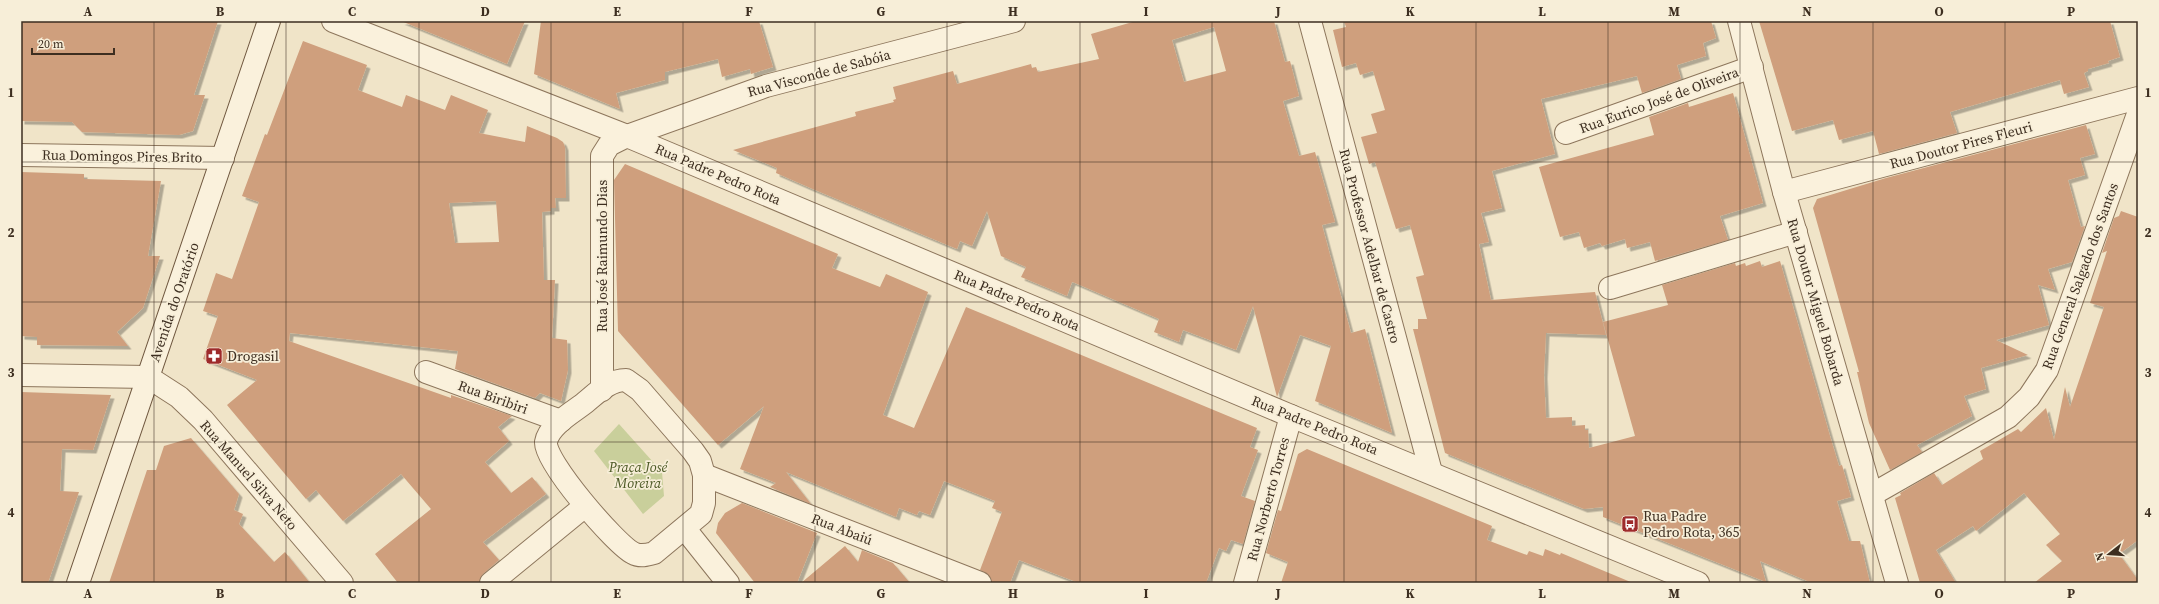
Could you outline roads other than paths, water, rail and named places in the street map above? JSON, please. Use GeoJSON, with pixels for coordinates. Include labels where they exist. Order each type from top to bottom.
{"type":"FeatureCollection","features":[{"type":"Feature","properties":{"kind":"street","name":"Avenida do Oratório"},"geometry":{"type":"LineString","coordinates":[[78,583],[269,21]]}},
{"type":"Feature","properties":{"kind":"street","name":"Rua Padre Pedro Rota"},"geometry":{"type":"LineString","coordinates":[[333,21],[627,136],[1291,416],[1431,472],[1698,583]]}},
{"type":"Feature","properties":{"kind":"street","name":"Rua Visconde de Sabóia"},"geometry":{"type":"LineString","coordinates":[[627,136],[766,86],[1014,21]]}},
{"type":"Feature","properties":{"kind":"street","name":"Rua Professor Adelbar de Castro"},"geometry":{"type":"LineString","coordinates":[[1310,21],[1431,472]]}},
{"type":"Feature","properties":{"kind":"street","name":"Rua Doutor Miguel Bobarda"},"geometry":{"type":"LineString","coordinates":[[1739,21],[1784,192],[1873,494],[1897,583]]}},
{"type":"Feature","properties":{"kind":"street","name":"Rua Eurico José de Oliveira"},"geometry":{"type":"LineString","coordinates":[[1566,133],[1752,67]]}},
{"type":"Feature","properties":{"kind":"street","name":"Rua Doutor Pires Fleuri"},"geometry":{"type":"LineString","coordinates":[[1784,192],[2138,98]]}},
{"type":"Feature","properties":{"kind":"street","name":"Rua General Salgado dos Santos"},"geometry":{"type":"LineString","coordinates":[[1873,494],[2008,417],[2029,398],[2047,370],[2138,114]]}},
{"type":"Feature","properties":{"kind":"street","name":"Rua José Raimundo Dias"},"geometry":{"type":"LineString","coordinates":[[602,390],[602,156],[609,145],[627,136]]}},
{"type":"Feature","properties":{"kind":"street","name":"Rua Domingos Pires Brito"},"geometry":{"type":"LineString","coordinates":[[21,155],[223,158]]}},
{"type":"Feature","properties":{"kind":"street"},"geometry":{"type":"LineString","coordinates":[[1610,288],[1796,232]]}},
{"type":"Feature","properties":{"kind":"street","name":"Rua Biribiri"},"geometry":{"type":"LineString","coordinates":[[426,372],[561,421]]}},
{"type":"Feature","properties":{"kind":"street"},"geometry":{"type":"LineString","coordinates":[[21,375],[148,377]]}},
{"type":"Feature","properties":{"kind":"street","name":"Rua Manuel Silva Neto"},"geometry":{"type":"LineString","coordinates":[[148,377],[179,397],[203,420],[342,583]]}},
{"type":"Feature","properties":{"kind":"street"},"geometry":{"type":"LineString","coordinates":[[620,380],[626,380],[637,387],[700,461],[704,475],[704,502],[701,514],[685,529],[654,553],[647,555],[635,554],[616,538],[585,506],[550,459],[546,449],[549,435],[561,421],[610,384],[620,380]]}},
{"type":"Feature","properties":{"kind":"street","name":"Rua Norberto Torres"},"geometry":{"type":"LineString","coordinates":[[1245,583],[1291,416]]}},
{"type":"Feature","properties":{"kind":"street","name":"Rua Abaiú"},"geometry":{"type":"LineString","coordinates":[[704,475],[980,583]]}},
{"type":"Feature","properties":{"kind":"street"},"geometry":{"type":"LineString","coordinates":[[491,583],[585,506]]}},
{"type":"Feature","properties":{"kind":"street"},"geometry":{"type":"LineString","coordinates":[[685,529],[728,583]]}},
{"type":"Feature","properties":{"kind":"place","name":"Drogasil"},"geometry":{"type":"Point","coordinates":[214,356]}},
{"type":"Feature","properties":{"kind":"place","name":"Rua Padre Pedro Rota, 365"},"geometry":{"type":"Point","coordinates":[1630,524]}},
{"type":"Feature","properties":{"kind":"park label","name":"Praça José Moreira"},"geometry":{"type":"Point","coordinates":[638,476]}}]}
